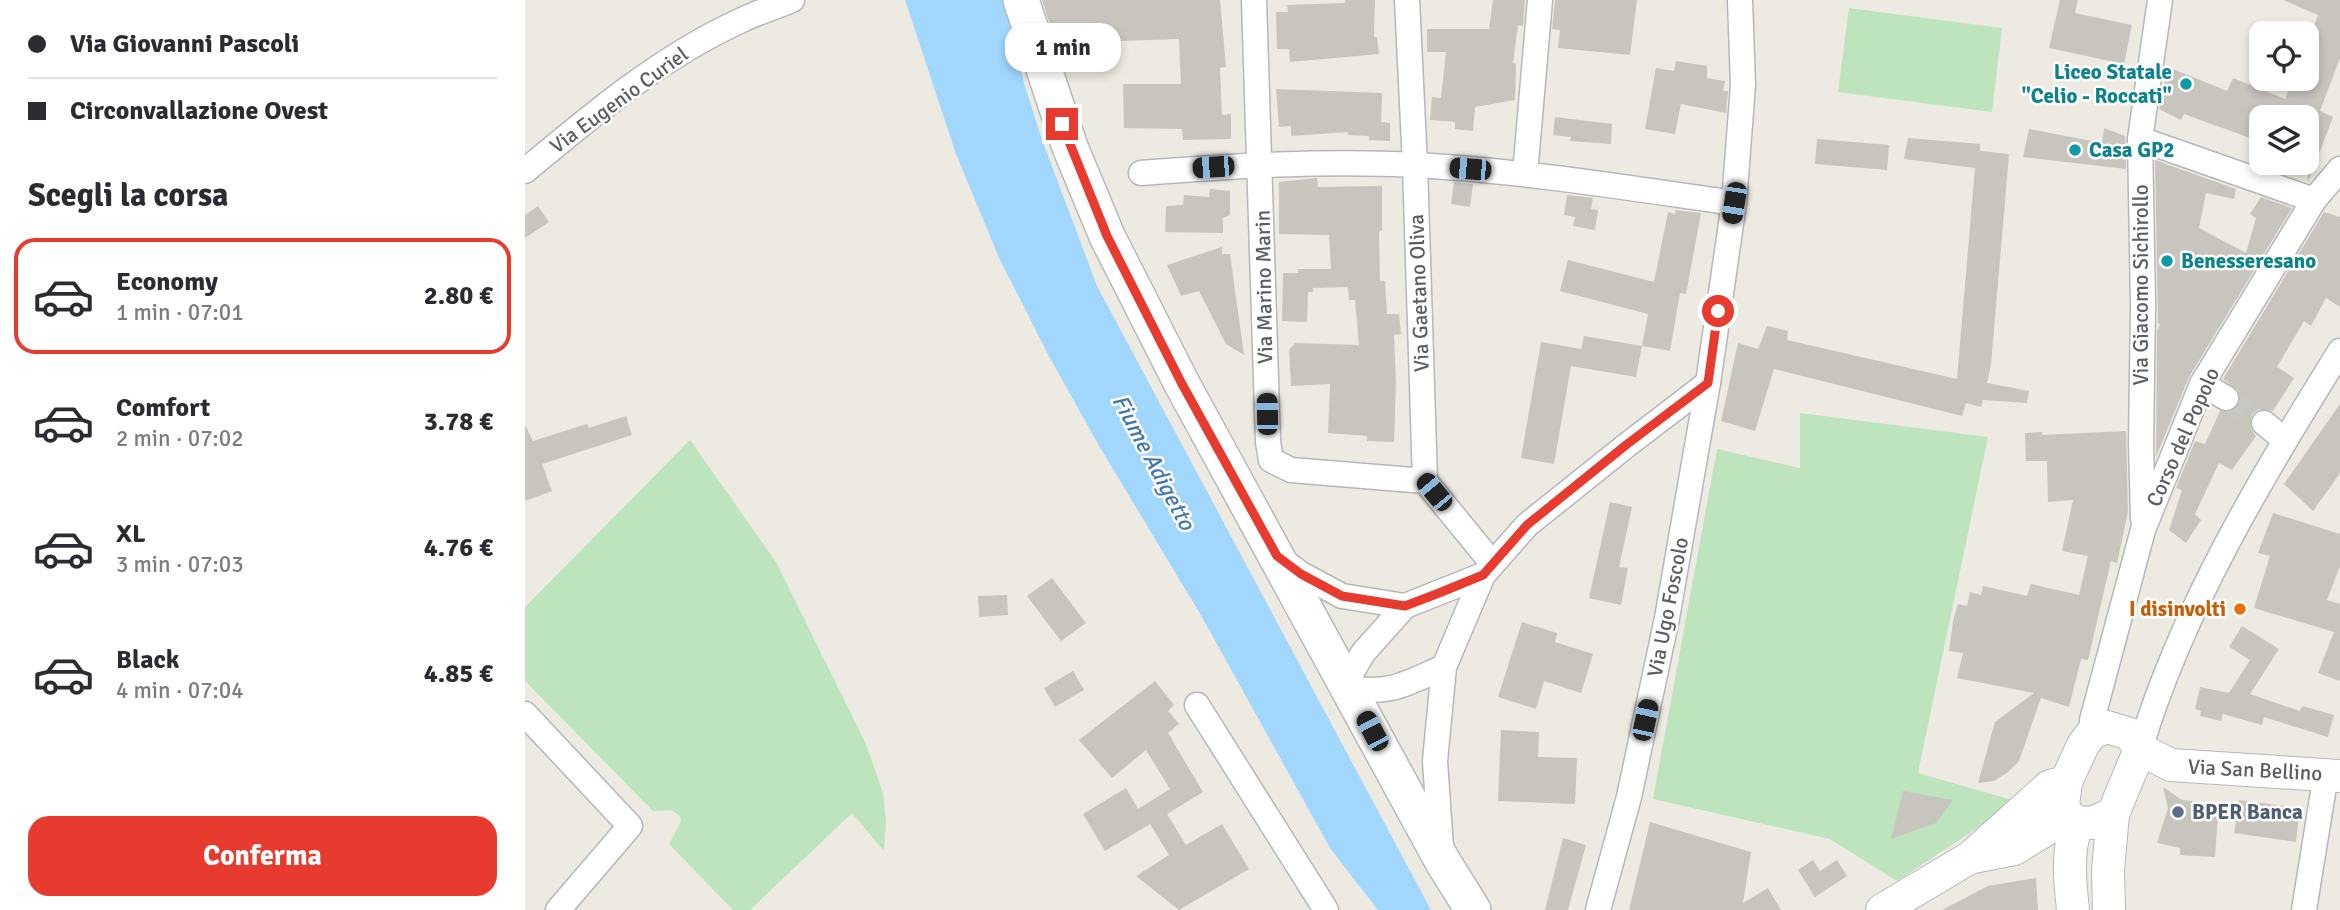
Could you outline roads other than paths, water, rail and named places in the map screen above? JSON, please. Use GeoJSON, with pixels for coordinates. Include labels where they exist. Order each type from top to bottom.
{"type":"FeatureCollection","features":[{"type":"Feature","properties":{"kind":"main road"},"geometry":{"type":"LineString","coordinates":[[1021,0],[1070,146],[1107,236],[1182,384],[1443,862],[1473,910]]}},
{"type":"Feature","properties":{"kind":"street","name":"Via Eugenio Curiel"},"geometry":{"type":"LineString","coordinates":[[525,171],[658,68],[692,46],[741,20],[792,0]]}},
{"type":"Feature","properties":{"kind":"street","name":"Via Marino Marin"},"geometry":{"type":"LineString","coordinates":[[1254,0],[1268,442],[1271,460],[1291,470],[1425,481]]}},
{"type":"Feature","properties":{"kind":"street","name":"Via Gaetano Oliva"},"geometry":{"type":"LineString","coordinates":[[1407,0],[1425,481]]}},
{"type":"Feature","properties":{"kind":"street"},"geometry":{"type":"LineString","coordinates":[[1525,174],[1540,0]]}},
{"type":"Feature","properties":{"kind":"street","name":"Via Ugo Foscolo"},"geometry":{"type":"LineString","coordinates":[[1598,910],[1629,797],[1667,618],[1708,383],[1734,203],[1743,85],[1740,0]]}},
{"type":"Feature","properties":{"kind":"street","name":"Via Giacomo Sichirollo"},"geometry":{"type":"LineString","coordinates":[[2143,530],[2140,431],[2143,304],[2140,139],[2160,0]]}},
{"type":"Feature","properties":{"kind":"street"},"geometry":{"type":"LineString","coordinates":[[2140,139],[2314,200]]}},
{"type":"Feature","properties":{"kind":"street"},"geometry":{"type":"LineString","coordinates":[[1141,173],[1261,164],[1415,165],[1525,174],[1734,203]]}},
{"type":"Feature","properties":{"kind":"street","name":"Corso del Popolo"},"geometry":{"type":"LineString","coordinates":[[2092,733],[2092,720],[2115,628],[2143,530],[2202,384],[2314,200],[2340,169]]}},
{"type":"Feature","properties":{"kind":"street"},"geometry":{"type":"LineString","coordinates":[[2109,910],[2108,870],[2113,814],[2135,762],[2175,648],[2229,540],[2285,440],[2340,351]]}},
{"type":"Feature","properties":{"kind":"street"},"geometry":{"type":"LineString","coordinates":[[1443,862],[1435,761],[1444,667],[1488,569],[1527,525],[1708,383]]}},
{"type":"Feature","properties":{"kind":"street"},"geometry":{"type":"LineString","coordinates":[[2202,384],[2226,398]]}},
{"type":"Feature","properties":{"kind":"street"},"geometry":{"type":"LineString","coordinates":[[2264,424],[2285,440]]}},
{"type":"Feature","properties":{"kind":"street"},"geometry":{"type":"LineString","coordinates":[[1425,481],[1488,569]]}},
{"type":"Feature","properties":{"kind":"street"},"geometry":{"type":"LineString","coordinates":[[1277,556],[1301,574],[1342,596],[1405,606]]}},
{"type":"Feature","properties":{"kind":"street"},"geometry":{"type":"LineString","coordinates":[[1444,667],[1391,690],[1349,688],[1352,672],[1363,653],[1405,606],[1488,569]]}},
{"type":"Feature","properties":{"kind":"street"},"geometry":{"type":"LineString","coordinates":[[1197,705],[1326,910]]}},
{"type":"Feature","properties":{"kind":"street"},"geometry":{"type":"LineString","coordinates":[[525,714],[630,826],[558,910]]}},
{"type":"Feature","properties":{"kind":"street"},"geometry":{"type":"LineString","coordinates":[[2073,910],[2069,874],[2074,832],[2073,819],[2063,805],[2066,782],[2083,745],[2092,733],[2107,727],[2130,734],[2135,762]]}},
{"type":"Feature","properties":{"kind":"street","name":"Via San Bellino"},"geometry":{"type":"LineString","coordinates":[[2135,762],[2151,774],[2171,765],[2333,775]]}},
{"type":"Feature","properties":{"kind":"street"},"geometry":{"type":"LineString","coordinates":[[2304,910],[2333,775]]}},
{"type":"Feature","properties":{"kind":"street"},"geometry":{"type":"LineString","coordinates":[[1882,910],[1971,858],[2050,786],[2066,782]]}},
{"type":"Feature","properties":{"kind":"street"},"geometry":{"type":"LineString","coordinates":[[1971,858],[2014,849],[2073,819],[2091,823],[2113,814]]}},
{"type":"Feature","properties":{"kind":"street"},"geometry":{"type":"LineString","coordinates":[[2014,849],[2042,852],[2053,858],[2069,874]]}},
{"type":"Feature","properties":{"kind":"water","name":"Fiume Adigetto"},"geometry":{"type":"Polygon","coordinates":[[[905,0],[1004,0],[1024,83],[1041,137],[1097,286],[1431,910],[1378,910],[1330,848],[1202,617],[1098,444],[1000,260],[956,154],[905,0]]]}},
{"type":"Feature","properties":{"kind":"tunnel"},"geometry":{"type":"LineString","coordinates":[[2226,398],[2264,423]]}},
{"type":"Feature","properties":{"kind":"place","name":"Liceo Statale \"Celio - Roccati\""},"geometry":{"type":"Point","coordinates":[2186,84]}},
{"type":"Feature","properties":{"kind":"place","name":"Casa GP2"},"geometry":{"type":"Point","coordinates":[2075,150]}},
{"type":"Feature","properties":{"kind":"place","name":"Benesseresano"},"geometry":{"type":"Point","coordinates":[2167,261]}},
{"type":"Feature","properties":{"kind":"place","name":"I disinvolti"},"geometry":{"type":"Point","coordinates":[2240,609]}},
{"type":"Feature","properties":{"kind":"place","name":"BPER Banca"},"geometry":{"type":"Point","coordinates":[2178,812]}}]}
